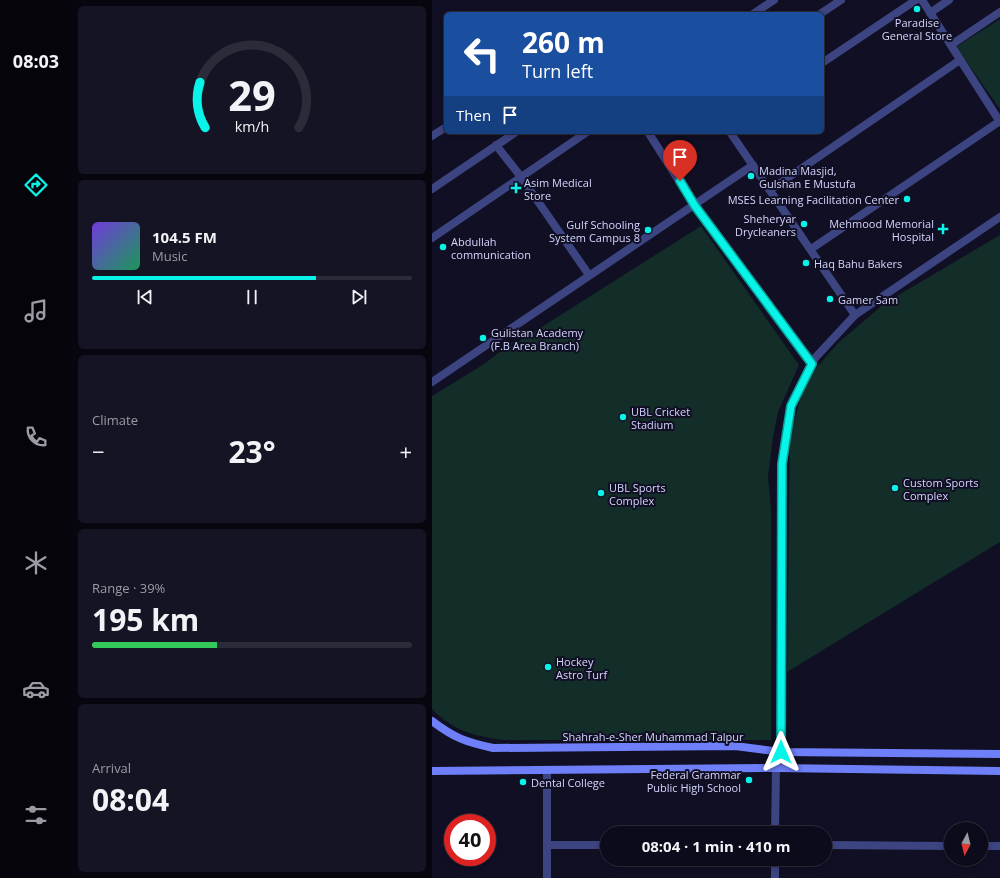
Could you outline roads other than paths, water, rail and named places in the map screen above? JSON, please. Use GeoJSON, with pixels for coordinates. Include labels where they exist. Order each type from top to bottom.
{"type":"FeatureCollection","features":[{"type":"Feature","properties":{"kind":"main road","name":"Shahrah-e-Sher Muhammad Talpur"},"geometry":{"type":"LineString","coordinates":[[432,721],[445,731],[464,742],[493,748],[736,746],[781,752],[1000,754]]}},
{"type":"Feature","properties":{"kind":"main road"},"geometry":{"type":"LineString","coordinates":[[432,771],[776,768],[1000,771]]}},
{"type":"Feature","properties":{"kind":"street"},"geometry":{"type":"LineString","coordinates":[[756,12],[774,0]]}},
{"type":"Feature","properties":{"kind":"street"},"geometry":{"type":"LineString","coordinates":[[823,12],[841,0]]}},
{"type":"Feature","properties":{"kind":"street"},"geometry":{"type":"LineString","coordinates":[[824,62],[916,0]]}},
{"type":"Feature","properties":{"kind":"street"},"geometry":{"type":"LineString","coordinates":[[811,249],[1000,122],[922,0]]}},
{"type":"Feature","properties":{"kind":"street"},"geometry":{"type":"LineString","coordinates":[[930,13],[949,0]]}},
{"type":"Feature","properties":{"kind":"street"},"geometry":{"type":"LineString","coordinates":[[951,45],[1000,12]]}},
{"type":"Feature","properties":{"kind":"street"},"geometry":{"type":"LineString","coordinates":[[770,190],[960,60]]}},
{"type":"Feature","properties":{"kind":"street"},"geometry":{"type":"LineString","coordinates":[[432,136],[443,129]]}},
{"type":"Feature","properties":{"kind":"street"},"geometry":{"type":"LineString","coordinates":[[432,189],[513,134]]}},
{"type":"Feature","properties":{"kind":"street"},"geometry":{"type":"LineString","coordinates":[[432,238],[584,134]]}},
{"type":"Feature","properties":{"kind":"street"},"geometry":{"type":"LineString","coordinates":[[649,134],[695,206],[812,364]]}},
{"type":"Feature","properties":{"kind":"street"},"geometry":{"type":"LineString","coordinates":[[731,134],[855,315]]}},
{"type":"Feature","properties":{"kind":"street"},"geometry":{"type":"LineString","coordinates":[[496,145],[521,177],[589,275]]}},
{"type":"Feature","properties":{"kind":"street"},"geometry":{"type":"LineString","coordinates":[[432,382],[589,275],[695,206],[753,165]]}},
{"type":"Feature","properties":{"kind":"street"},"geometry":{"type":"LineString","coordinates":[[781,752],[782,464],[791,406],[815,358],[855,315],[1000,217]]}},
{"type":"Feature","properties":{"kind":"street"},"geometry":{"type":"LineString","coordinates":[[775,826],[776,768]]}},
{"type":"Feature","properties":{"kind":"street"},"geometry":{"type":"LineString","coordinates":[[547,770],[547,878]]}},
{"type":"Feature","properties":{"kind":"street"},"geometry":{"type":"LineString","coordinates":[[547,845],[600,845]]}},
{"type":"Feature","properties":{"kind":"street"},"geometry":{"type":"LineString","coordinates":[[832,845],[944,846]]}},
{"type":"Feature","properties":{"kind":"street"},"geometry":{"type":"LineString","coordinates":[[988,846],[1000,846]]}},
{"type":"Feature","properties":{"kind":"street"},"geometry":{"type":"LineString","coordinates":[[775,866],[775,878]]}},
{"type":"Feature","properties":{"kind":"place","name":"Paradise General Store"},"geometry":{"type":"Point","coordinates":[917,9]}},
{"type":"Feature","properties":{"kind":"place","name":"Madina Masjid, Gulshan E Mustufa"},"geometry":{"type":"Point","coordinates":[751,176]}},
{"type":"Feature","properties":{"kind":"place","name":"Asim Medical Store"},"geometry":{"type":"Point","coordinates":[516,188]}},
{"type":"Feature","properties":{"kind":"place","name":"MSES Learning Facilitation Center"},"geometry":{"type":"Point","coordinates":[907,199]}},
{"type":"Feature","properties":{"kind":"place","name":"Sheheryar Drycleaners"},"geometry":{"type":"Point","coordinates":[804,224]}},
{"type":"Feature","properties":{"kind":"place","name":"Mehmood Memorial Hospital"},"geometry":{"type":"Point","coordinates":[943,229]}},
{"type":"Feature","properties":{"kind":"place","name":"Gulf Schooling System Campus 8"},"geometry":{"type":"Point","coordinates":[648,230]}},
{"type":"Feature","properties":{"kind":"place","name":"Abdullah communication"},"geometry":{"type":"Point","coordinates":[443,247]}},
{"type":"Feature","properties":{"kind":"place","name":"Haq Bahu Bakers"},"geometry":{"type":"Point","coordinates":[806,263]}},
{"type":"Feature","properties":{"kind":"place","name":"Gamer Sam"},"geometry":{"type":"Point","coordinates":[830,299]}},
{"type":"Feature","properties":{"kind":"place","name":"Gulistan Academy (F.B Area Branch)"},"geometry":{"type":"Point","coordinates":[483,338]}},
{"type":"Feature","properties":{"kind":"place","name":"UBL Cricket Stadium"},"geometry":{"type":"Point","coordinates":[623,417]}},
{"type":"Feature","properties":{"kind":"place","name":"Custom Sports Complex"},"geometry":{"type":"Point","coordinates":[895,488]}},
{"type":"Feature","properties":{"kind":"place","name":"UBL Sports Complex"},"geometry":{"type":"Point","coordinates":[601,493]}},
{"type":"Feature","properties":{"kind":"place","name":"Hockey Astro Turf"},"geometry":{"type":"Point","coordinates":[548,667]}},
{"type":"Feature","properties":{"kind":"place","name":"Federal Grammar Public High School"},"geometry":{"type":"Point","coordinates":[749,780]}},
{"type":"Feature","properties":{"kind":"place","name":"Dental College"},"geometry":{"type":"Point","coordinates":[523,782]}}]}
